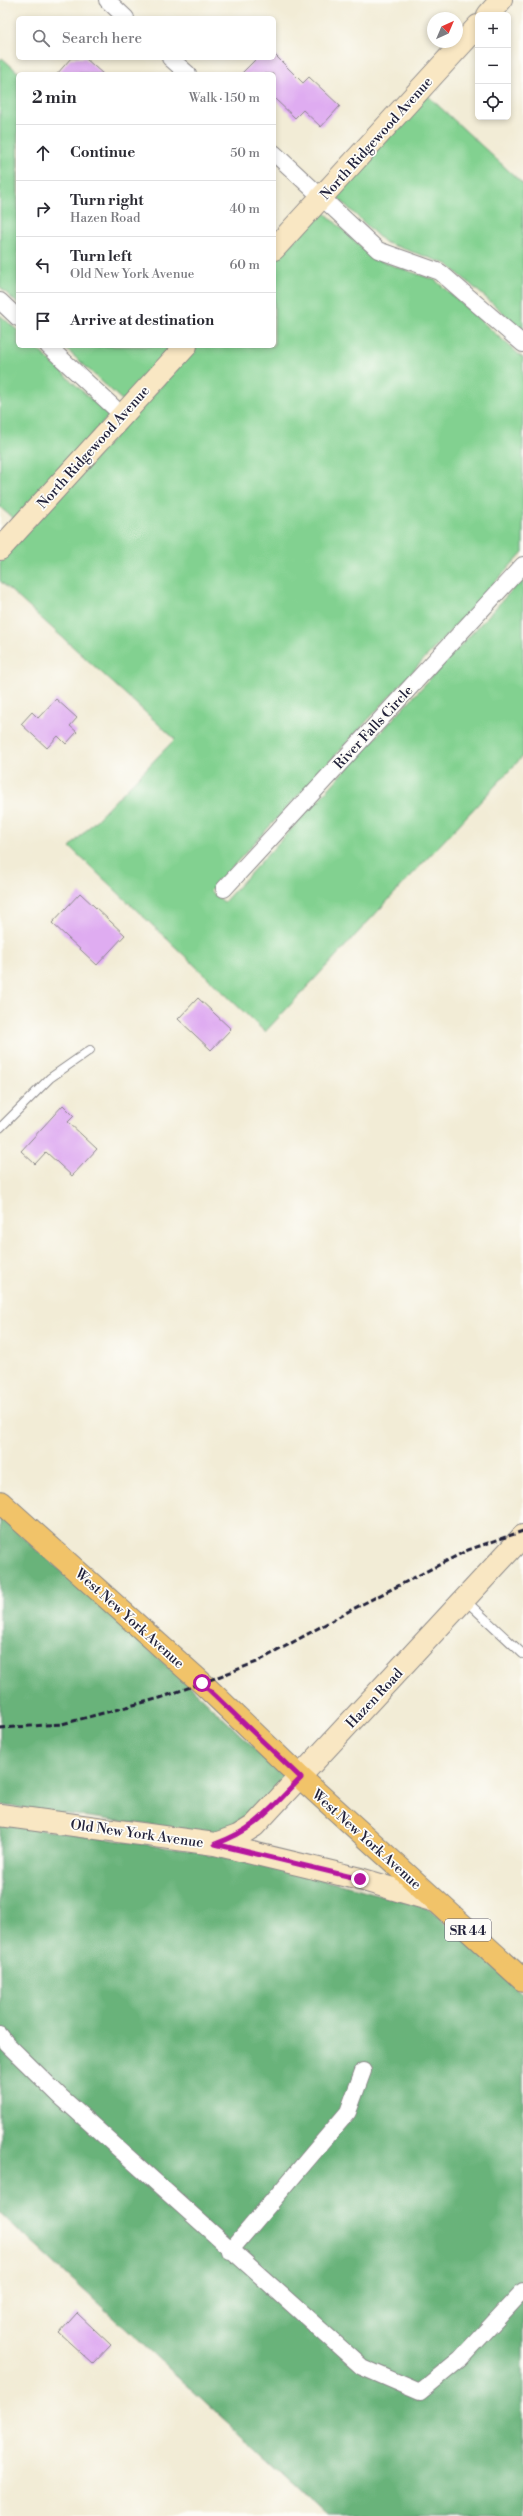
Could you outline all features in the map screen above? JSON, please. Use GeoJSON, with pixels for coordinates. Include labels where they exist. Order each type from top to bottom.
{"type":"FeatureCollection","features":[{"type":"Feature","properties":{"kind":"main road","name":"West New York Avenue"},"geometry":{"type":"LineString","coordinates":[[0,1502],[202,1683],[301,1778],[523,1980]]}},
{"type":"Feature","properties":{"kind":"street"},"geometry":{"type":"LineString","coordinates":[[107,0],[124,16]]}},
{"type":"Feature","properties":{"kind":"street"},"geometry":{"type":"LineString","coordinates":[[491,12],[502,0]]}},
{"type":"Feature","properties":{"kind":"street","name":"North Ridgewood Avenue"},"geometry":{"type":"LineString","coordinates":[[276,247],[475,29]]}},
{"type":"Feature","properties":{"kind":"street"},"geometry":{"type":"LineString","coordinates":[[172,60],[186,72]]}},
{"type":"Feature","properties":{"kind":"street"},"geometry":{"type":"LineString","coordinates":[[276,155],[378,250],[440,272],[523,344]]}},
{"type":"Feature","properties":{"kind":"street"},"geometry":{"type":"LineString","coordinates":[[0,301],[16,316]]}},
{"type":"Feature","properties":{"kind":"street"},"geometry":{"type":"LineString","coordinates":[[50,348],[122,415]]}},
{"type":"Feature","properties":{"kind":"street","name":"North Ridgewood Avenue"},"geometry":{"type":"LineString","coordinates":[[0,549],[184,348]]}},
{"type":"Feature","properties":{"kind":"street","name":"River Falls Circle"},"geometry":{"type":"LineString","coordinates":[[224,889],[523,565]]}},
{"type":"Feature","properties":{"kind":"street","name":"Hazen Road"},"geometry":{"type":"LineString","coordinates":[[215,1844],[238,1836],[254,1826],[301,1778],[523,1536]]}},
{"type":"Feature","properties":{"kind":"street","name":"Old New York Avenue"},"geometry":{"type":"LineString","coordinates":[[0,1814],[215,1844],[360,1879],[435,1901]]}},
{"type":"Feature","properties":{"kind":"street"},"geometry":{"type":"LineString","coordinates":[[0,2035],[6,2043],[61,2097],[230,2251],[362,2367],[420,2392],[460,2359],[523,2291]]}},
{"type":"Feature","properties":{"kind":"street"},"geometry":{"type":"LineString","coordinates":[[230,2251],[348,2112],[363,2071]]}},
{"type":"Feature","properties":{"kind":"lane"},"geometry":{"type":"LineString","coordinates":[[0,1128],[50,1078],[90,1050]]}},
{"type":"Feature","properties":{"kind":"lane"},"geometry":{"type":"LineString","coordinates":[[464,1600],[523,1654]]}},
{"type":"Feature","properties":{"kind":"green space"},"geometry":{"type":"Polygon","coordinates":[[[2,58],[18,72],[16,72],[16,302],[0,287],[0,60],[2,58]]]}},
{"type":"Feature","properties":{"kind":"green space"},"geometry":{"type":"Polygon","coordinates":[[[427,95],[523,184],[523,330],[447,264],[384,242],[335,195],[427,95]]]}},
{"type":"Feature","properties":{"kind":"green space"},"geometry":{"type":"Polygon","coordinates":[[[322,210],[374,259],[435,280],[523,358],[523,552],[210,891],[224,902],[523,578],[523,756],[265,1032],[70,847],[175,739],[0,581],[0,562],[196,348],[276,348],[276,260],[322,210]]]}},
{"type":"Feature","properties":{"kind":"green space"},"geometry":{"type":"Polygon","coordinates":[[[0,315],[16,329],[16,348],[36,348],[109,416],[15,520],[0,507],[0,315]]]}},
{"type":"Feature","properties":{"kind":"green space"},"geometry":{"type":"Polygon","coordinates":[[[65,348],[172,348],[123,401],[65,348]]]}},
{"type":"Feature","properties":{"kind":"green space"},"geometry":{"type":"Polygon","coordinates":[[[0,1516],[195,1691],[287,1779],[255,1812],[238,1824],[215,1834],[0,1805],[0,1516]]]}},
{"type":"Feature","properties":{"kind":"green space"},"geometry":{"type":"Polygon","coordinates":[[[0,1824],[207,1853],[208,1856],[214,1854],[356,1888],[430,1909],[523,1994],[523,2516],[329,2516],[0,2213],[0,1824]]]}},
{"type":"Feature","properties":{"kind":"building"},"geometry":{"type":"Polygon","coordinates":[[[276,56],[303,83],[309,77],[340,106],[321,127],[303,110],[295,118],[276,100],[276,72],[243,72],[255,60],[276,60],[276,56]]]}},
{"type":"Feature","properties":{"kind":"building"},"geometry":{"type":"Polygon","coordinates":[[[69,60],[87,60],[101,72],[59,72],[69,60]]]}},
{"type":"Feature","properties":{"kind":"building"},"geometry":{"type":"Polygon","coordinates":[[[56,699],[77,718],[70,726],[77,732],[66,744],[58,736],[47,748],[21,724],[32,712],[38,718],[56,699]]]}},
{"type":"Feature","properties":{"kind":"building"},"geometry":{"type":"Polygon","coordinates":[[[80,893],[125,935],[97,965],[52,923],[80,893]]]}},
{"type":"Feature","properties":{"kind":"building"},"geometry":{"type":"Polygon","coordinates":[[[198,998],[231,1029],[211,1050],[178,1019],[198,998]]]}},
{"type":"Feature","properties":{"kind":"building"},"geometry":{"type":"Polygon","coordinates":[[[63,1105],[74,1116],[68,1122],[97,1149],[72,1176],[46,1152],[35,1164],[21,1151],[63,1105]]]}},
{"type":"Feature","properties":{"kind":"building"},"geometry":{"type":"Polygon","coordinates":[[[77,2313],[111,2345],[93,2364],[59,2333],[77,2313]]]}},
{"type":"Feature","properties":{"kind":"railway"},"geometry":{"type":"LineString","coordinates":[[0,1728],[62,1724],[160,1698],[202,1683],[257,1662],[351,1610],[468,1550],[523,1531]]}},
{"type":"Feature","properties":{"kind":"route"},"geometry":{"type":"LineString","coordinates":[[202,1683],[301,1778],[254,1826],[238,1836],[215,1844],[360,1879]]}}]}
